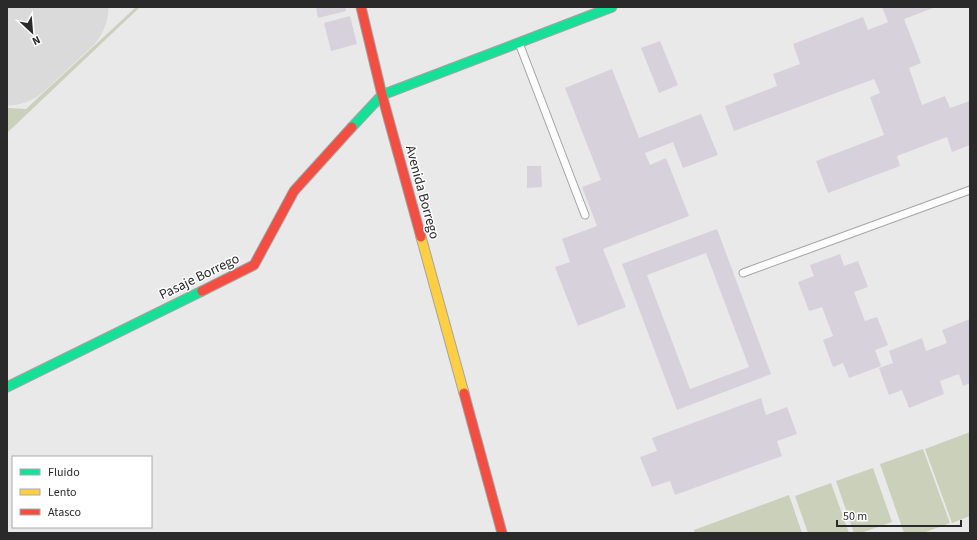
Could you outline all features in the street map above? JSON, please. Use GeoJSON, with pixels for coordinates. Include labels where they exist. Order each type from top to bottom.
{"type":"FeatureCollection","features":[{"type":"Feature","properties":{"kind":"street","name":"Avenida Borrego"},"geometry":{"type":"LineString","coordinates":[[361,7],[382,95],[502,533]]}},
{"type":"Feature","properties":{"kind":"street"},"geometry":{"type":"LineString","coordinates":[[382,95],[612,7]]}},
{"type":"Feature","properties":{"kind":"street","name":"Pasaje Borrego"},"geometry":{"type":"LineString","coordinates":[[7,387],[254,265],[294,191],[382,95]]}},
{"type":"Feature","properties":{"kind":"lane"},"geometry":{"type":"LineString","coordinates":[[519,43],[585,216]]}},
{"type":"Feature","properties":{"kind":"lane"},"geometry":{"type":"LineString","coordinates":[[743,273],[970,190]]}},
{"type":"Feature","properties":{"kind":"green space"},"geometry":{"type":"Polygon","coordinates":[[[136,7],[140,7],[8,132],[7,131],[7,108],[26,109],[136,7]]]}},
{"type":"Feature","properties":{"kind":"green space"},"geometry":{"type":"Polygon","coordinates":[[[970,432],[970,516],[952,523],[925,449],[970,432]]]}},
{"type":"Feature","properties":{"kind":"green space"},"geometry":{"type":"Polygon","coordinates":[[[923,449],[950,523],[923,533],[904,533],[880,464],[923,449]]]}},
{"type":"Feature","properties":{"kind":"green space"},"geometry":{"type":"Polygon","coordinates":[[[873,468],[892,522],[861,533],[854,533],[836,481],[873,468]]]}},
{"type":"Feature","properties":{"kind":"green space"},"geometry":{"type":"Polygon","coordinates":[[[831,483],[849,533],[808,533],[795,496],[831,483]]]}},
{"type":"Feature","properties":{"kind":"green space"},"geometry":{"type":"Polygon","coordinates":[[[789,495],[802,533],[695,533],[694,530],[789,495]]]}},
{"type":"Feature","properties":{"kind":"building"},"geometry":{"type":"Polygon","coordinates":[[[316,7],[345,7],[346,11],[318,18],[316,7]]]}},
{"type":"Feature","properties":{"kind":"building"},"geometry":{"type":"Polygon","coordinates":[[[882,7],[936,7],[904,19],[921,63],[909,68],[922,105],[945,96],[950,108],[970,101],[970,145],[952,152],[947,137],[897,156],[900,166],[828,193],[816,161],[884,135],[870,97],[880,93],[874,79],[734,131],[725,106],[777,86],[773,74],[800,64],[793,44],[863,17],[868,30],[888,22],[882,7]]]}},
{"type":"Feature","properties":{"kind":"building"},"geometry":{"type":"Polygon","coordinates":[[[350,16],[357,44],[331,51],[324,23],[350,16]]]}},
{"type":"Feature","properties":{"kind":"building"},"geometry":{"type":"Polygon","coordinates":[[[660,41],[678,85],[659,93],[641,48],[660,41]]]}},
{"type":"Feature","properties":{"kind":"building"},"geometry":{"type":"Polygon","coordinates":[[[612,69],[639,138],[701,114],[718,155],[683,168],[673,142],[645,153],[650,165],[666,158],[689,216],[603,249],[626,307],[578,326],[555,267],[570,262],[562,239],[597,226],[582,187],[601,180],[565,88],[612,69]]]}},
{"type":"Feature","properties":{"kind":"building"},"geometry":{"type":"Polygon","coordinates":[[[527,166],[541,166],[542,187],[527,188],[527,166]]]}},
{"type":"Feature","properties":{"kind":"building"},"geometry":{"type":"Polygon","coordinates":[[[717,229],[771,374],[677,410],[622,264],[717,229]],[[706,253],[647,275],[690,389],[749,367],[706,253]]]}},
{"type":"Feature","properties":{"kind":"building"},"geometry":{"type":"Polygon","coordinates":[[[840,254],[844,266],[858,261],[868,287],[854,292],[865,321],[877,317],[888,345],[875,350],[881,366],[849,378],[843,363],[833,367],[823,340],[833,336],[822,307],[809,311],[798,282],[814,276],[810,265],[840,254]]]}},
{"type":"Feature","properties":{"kind":"building"},"geometry":{"type":"Polygon","coordinates":[[[970,319],[970,383],[963,386],[959,374],[940,381],[944,394],[909,408],[902,390],[889,395],[879,368],[893,363],[889,351],[922,338],[926,351],[947,343],[942,330],[970,319]]]}},
{"type":"Feature","properties":{"kind":"building"},"geometry":{"type":"Polygon","coordinates":[[[761,398],[766,415],[787,407],[797,434],[777,441],[782,456],[675,495],[670,481],[652,487],[640,457],[657,451],[652,438],[761,398]]]}},
{"type":"Feature","properties":{"kind":"runway"},"geometry":{"type":"LineString","coordinates":[[7,50],[53,7]]}},
{"type":"Feature","properties":{"kind":"traffic: fast"},"geometry":{"type":"LineString","coordinates":[[352,127],[382,95],[612,7]]}},
{"type":"Feature","properties":{"kind":"traffic: fast"},"geometry":{"type":"LineString","coordinates":[[7,387],[202,291]]}},
{"type":"Feature","properties":{"kind":"traffic: slow"},"geometry":{"type":"LineString","coordinates":[[421,237],[464,393]]}},
{"type":"Feature","properties":{"kind":"traffic: jam"},"geometry":{"type":"LineString","coordinates":[[361,7],[382,95],[421,237]]}},
{"type":"Feature","properties":{"kind":"traffic: jam"},"geometry":{"type":"LineString","coordinates":[[202,291],[254,265],[294,191],[352,127]]}},
{"type":"Feature","properties":{"kind":"traffic: jam"},"geometry":{"type":"LineString","coordinates":[[464,393],[502,533]]}}]}
